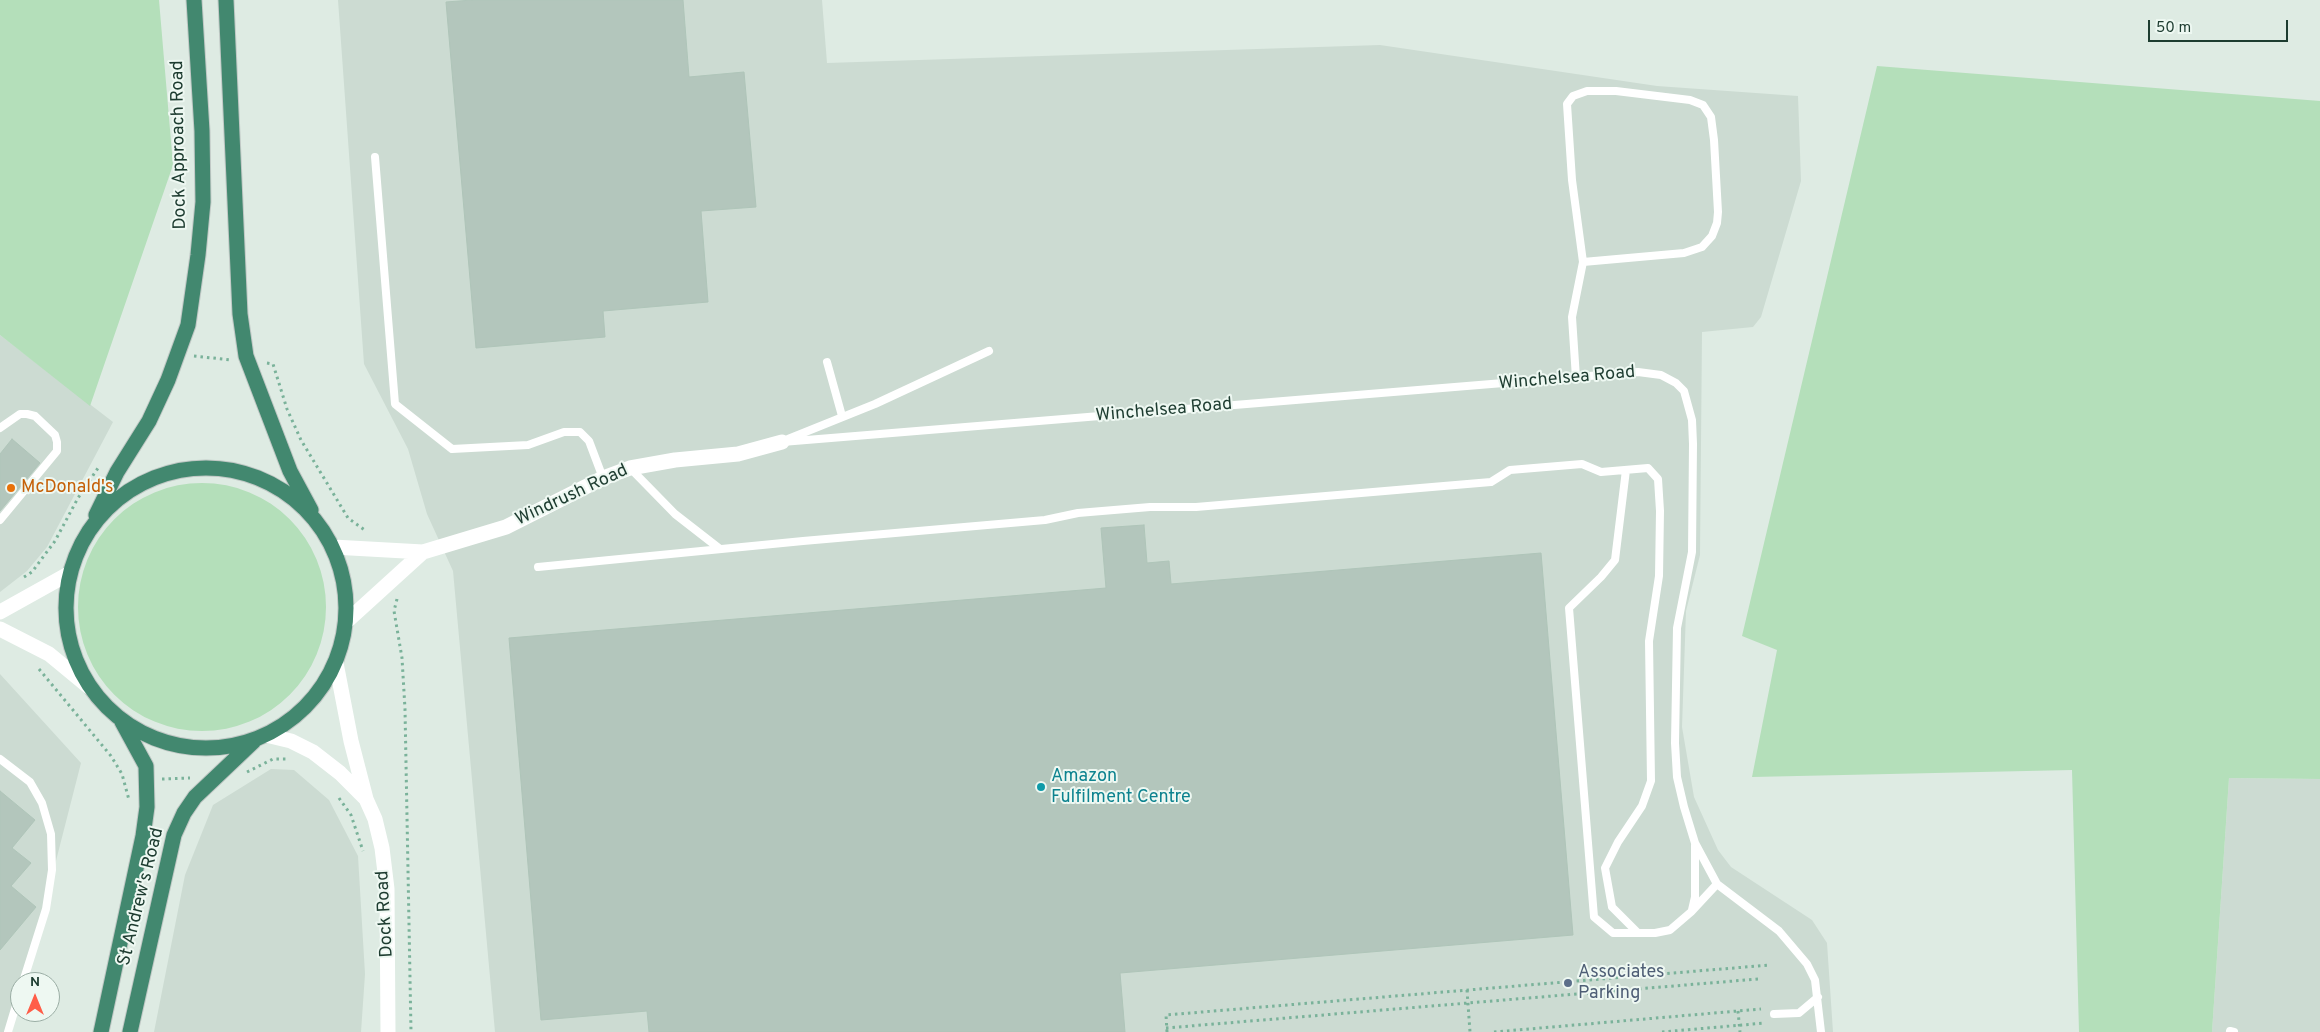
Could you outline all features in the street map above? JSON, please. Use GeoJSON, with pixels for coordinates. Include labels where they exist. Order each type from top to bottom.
{"type":"FeatureCollection","features":[{"type":"Feature","properties":{"kind":"highway","name":"Dock Approach Road"},"geometry":{"type":"LineString","coordinates":[[87,534],[117,472],[149,421],[188,325],[203,202],[202,131],[194,0]]}},
{"type":"Feature","properties":{"kind":"highway"},"geometry":{"type":"LineString","coordinates":[[226,0],[240,314],[248,361],[290,471],[332,547],[345,589],[346,622],[336,663],[324,685],[308,705],[288,722],[261,737],[226,747],[195,748],[165,743],[122,721],[110,712],[89,687],[75,660],[67,632],[65,602],[70,573],[87,534],[102,514],[121,496],[143,483],[175,472],[217,468],[250,476],[288,494],[307,511],[323,531]]}},
{"type":"Feature","properties":{"kind":"highway","name":"St Andrew's Road"},"geometry":{"type":"LineString","coordinates":[[101,1032],[143,836],[147,807],[146,766],[122,721]]}},
{"type":"Feature","properties":{"kind":"highway","name":"St Andrew's Road"},"geometry":{"type":"LineString","coordinates":[[130,1032],[174,835],[184,813],[195,797],[261,737]]}},
{"type":"Feature","properties":{"kind":"street","name":"Windrush Road"},"geometry":{"type":"LineString","coordinates":[[332,547],[422,552],[506,527],[603,478],[630,468],[675,460],[738,454],[782,442]]}},
{"type":"Feature","properties":{"kind":"street","name":"Windrush Road"},"geometry":{"type":"LineString","coordinates":[[346,622],[422,552]]}},
{"type":"Feature","properties":{"kind":"street"},"geometry":{"type":"LineString","coordinates":[[0,612],[70,573]]}},
{"type":"Feature","properties":{"kind":"street"},"geometry":{"type":"LineString","coordinates":[[0,629],[48,654],[89,687]]}},
{"type":"Feature","properties":{"kind":"street","name":"Dock Road"},"geometry":{"type":"LineString","coordinates":[[336,663],[343,708],[366,799],[375,819],[387,889],[388,1032]]}},
{"type":"Feature","properties":{"kind":"street","name":"Dock Road"},"geometry":{"type":"LineString","coordinates":[[261,737],[291,741],[312,752],[340,773],[366,799]]}},
{"type":"Feature","properties":{"kind":"lane"},"geometry":{"type":"LineString","coordinates":[[1576,378],[1572,318],[1583,262],[1572,180],[1566,104],[1573,96],[1587,91],[1616,92],[1690,100],[1703,105],[1711,117],[1714,140],[1718,212],[1717,224],[1712,236],[1702,247],[1684,253],[1583,262]]}},
{"type":"Feature","properties":{"kind":"lane"},"geometry":{"type":"LineString","coordinates":[[374,156],[395,404],[452,449],[528,445],[564,432],[580,432],[589,441],[603,478]]}},
{"type":"Feature","properties":{"kind":"lane"},"geometry":{"type":"LineString","coordinates":[[782,442],[875,404],[989,351]]}},
{"type":"Feature","properties":{"kind":"lane"},"geometry":{"type":"LineString","coordinates":[[828,362],[842,416]]}},
{"type":"Feature","properties":{"kind":"lane","name":"Winchelsea Road"},"geometry":{"type":"LineString","coordinates":[[782,442],[1638,372],[1661,375],[1676,383],[1684,391],[1690,412],[1694,444],[1692,543],[1677,628],[1675,743],[1677,776],[1695,842],[1717,884],[1779,931],[1792,944],[1807,964],[1815,980],[1821,1032]]}},
{"type":"Feature","properties":{"kind":"lane"},"geometry":{"type":"LineString","coordinates":[[0,428],[20,414],[27,414],[35,416],[55,435],[58,442],[57,451],[0,520]]}},
{"type":"Feature","properties":{"kind":"lane"},"geometry":{"type":"LineString","coordinates":[[538,567],[1045,520],[1078,513],[1150,507],[1196,507],[1483,483],[1491,482],[1510,470],[1582,464],[1601,472],[1648,468],[1658,479],[1660,511],[1659,576],[1649,641],[1650,781],[1642,806],[1618,842],[1605,868],[1612,907],[1636,932]]}},
{"type":"Feature","properties":{"kind":"lane"},"geometry":{"type":"LineString","coordinates":[[630,468],[675,514],[720,549]]}},
{"type":"Feature","properties":{"kind":"lane"},"geometry":{"type":"LineString","coordinates":[[1626,470],[1615,560],[1601,577],[1569,608],[1594,917],[1613,933],[1655,933],[1670,930],[1691,912],[1717,884]]}},
{"type":"Feature","properties":{"kind":"lane"},"geometry":{"type":"LineString","coordinates":[[0,759],[30,782],[42,803],[51,834],[52,870],[46,909],[26,972]]}},
{"type":"Feature","properties":{"kind":"lane"},"geometry":{"type":"LineString","coordinates":[[1691,912],[1695,897],[1695,842]]}},
{"type":"Feature","properties":{"kind":"lane"},"geometry":{"type":"LineString","coordinates":[[1774,1018],[1799,1013],[1818,997]]}},
{"type":"Feature","properties":{"kind":"path"},"geometry":{"type":"LineString","coordinates":[[178,351],[193,356],[273,364],[287,409],[301,440],[348,518],[372,535]]}},
{"type":"Feature","properties":{"kind":"path"},"geometry":{"type":"LineString","coordinates":[[17,583],[32,572],[55,541],[78,498],[103,460]]}},
{"type":"Feature","properties":{"kind":"path"},"geometry":{"type":"LineString","coordinates":[[399,590],[394,611],[402,658],[405,709],[411,1032]]}},
{"type":"Feature","properties":{"kind":"path"},"geometry":{"type":"LineString","coordinates":[[34,664],[111,756],[126,784],[129,803]]}},
{"type":"Feature","properties":{"kind":"path"},"geometry":{"type":"LineString","coordinates":[[242,775],[273,759],[292,760]]}},
{"type":"Feature","properties":{"kind":"path"},"geometry":{"type":"LineString","coordinates":[[162,779],[192,778],[198,780]]}},
{"type":"Feature","properties":{"kind":"path"},"geometry":{"type":"LineString","coordinates":[[337,795],[351,815],[363,851]]}},
{"type":"Feature","properties":{"kind":"path"},"geometry":{"type":"LineString","coordinates":[[1758,978],[1468,1002],[1167,1030],[1166,1015],[1770,966]]}},
{"type":"Feature","properties":{"kind":"path"},"geometry":{"type":"LineString","coordinates":[[1467,990],[1470,1032]]}},
{"type":"Feature","properties":{"kind":"path"},"geometry":{"type":"LineString","coordinates":[[1494,1032],[1761,1009]]}},
{"type":"Feature","properties":{"kind":"path"},"geometry":{"type":"LineString","coordinates":[[1738,1011],[1740,1032]]}},
{"type":"Feature","properties":{"kind":"path"},"geometry":{"type":"LineString","coordinates":[[1662,1032],[1739,1025],[1774,1018]]}},
{"type":"Feature","properties":{"kind":"shaded area"},"geometry":{"type":"Polygon","coordinates":[[[338,0],[822,0],[827,63],[1380,45],[1657,86],[1798,96],[1801,181],[1761,317],[1753,327],[1702,332],[1700,555],[1686,611],[1682,727],[1694,797],[1718,850],[1731,867],[1812,920],[1827,943],[1833,1032],[495,1032],[453,571],[427,514],[408,449],[364,364],[338,0]]]}},
{"type":"Feature","properties":{"kind":"shaded area"},"geometry":{"type":"Polygon","coordinates":[[[0,335],[113,422],[47,547],[27,571],[0,592],[0,335]]]}},
{"type":"Feature","properties":{"kind":"shaded area"},"geometry":{"type":"Polygon","coordinates":[[[0,674],[81,763],[28,972],[10,972],[10,1022],[14,1022],[12,1032],[0,1032],[0,674]]]}},
{"type":"Feature","properties":{"kind":"shaded area"},"geometry":{"type":"Polygon","coordinates":[[[271,769],[294,770],[329,800],[358,856],[365,974],[361,1032],[154,1032],[185,875],[213,805],[271,769]]]}},
{"type":"Feature","properties":{"kind":"shaded area"},"geometry":{"type":"Polygon","coordinates":[[[2229,778],[2320,779],[2320,1032],[2212,1032],[2229,778]]]}},
{"type":"Feature","properties":{"kind":"green space"},"geometry":{"type":"Polygon","coordinates":[[[0,0],[159,0],[173,165],[90,406],[0,335],[0,0]]]}},
{"type":"Feature","properties":{"kind":"green space"},"geometry":{"type":"Polygon","coordinates":[[[1877,66],[2320,101],[2320,779],[2229,778],[2212,1032],[2079,1032],[2072,770],[1752,777],[1777,650],[1742,636],[1877,66]]]}},
{"type":"Feature","properties":{"kind":"green space"},"geometry":{"type":"Polygon","coordinates":[[[202,483],[238,489],[260,498],[280,511],[298,529],[311,549],[320,571],[326,607],[320,643],[311,665],[298,685],[280,703],[260,716],[238,725],[202,731],[166,725],[144,716],[124,703],[106,685],[93,665],[84,643],[78,607],[84,571],[93,549],[106,529],[124,511],[144,498],[166,489],[202,483]]]}},
{"type":"Feature","properties":{"kind":"building"},"geometry":{"type":"Polygon","coordinates":[[[472,0],[683,0],[689,77],[744,72],[756,207],[701,211],[708,302],[603,311],[605,337],[476,348],[446,2],[472,0]]]}},
{"type":"Feature","properties":{"kind":"building","name":"McDonald's"},"geometry":{"type":"Polygon","coordinates":[[[12,439],[40,463],[0,511],[0,454],[12,439]]]}},
{"type":"Feature","properties":{"kind":"building","name":"Amazon Fulfilment Centre"},"geometry":{"type":"Polygon","coordinates":[[[1144,525],[1147,563],[1169,561],[1171,584],[1541,553],[1573,935],[1120,973],[1125,1032],[649,1032],[647,1011],[541,1020],[509,638],[1106,588],[1101,528],[1144,525]]]}},
{"type":"Feature","properties":{"kind":"building"},"geometry":{"type":"Polygon","coordinates":[[[0,791],[35,820],[12,848],[31,863],[11,886],[36,907],[0,950],[0,791]]]}},
{"type":"Feature","properties":{"kind":"place","name":"McDonald's"},"geometry":{"type":"Point","coordinates":[11,488]}},
{"type":"Feature","properties":{"kind":"place","name":"Amazon Fulfilment Centre"},"geometry":{"type":"Point","coordinates":[1041,787]}},
{"type":"Feature","properties":{"kind":"place","name":"Associates Parking"},"geometry":{"type":"Point","coordinates":[1568,983]}}]}
